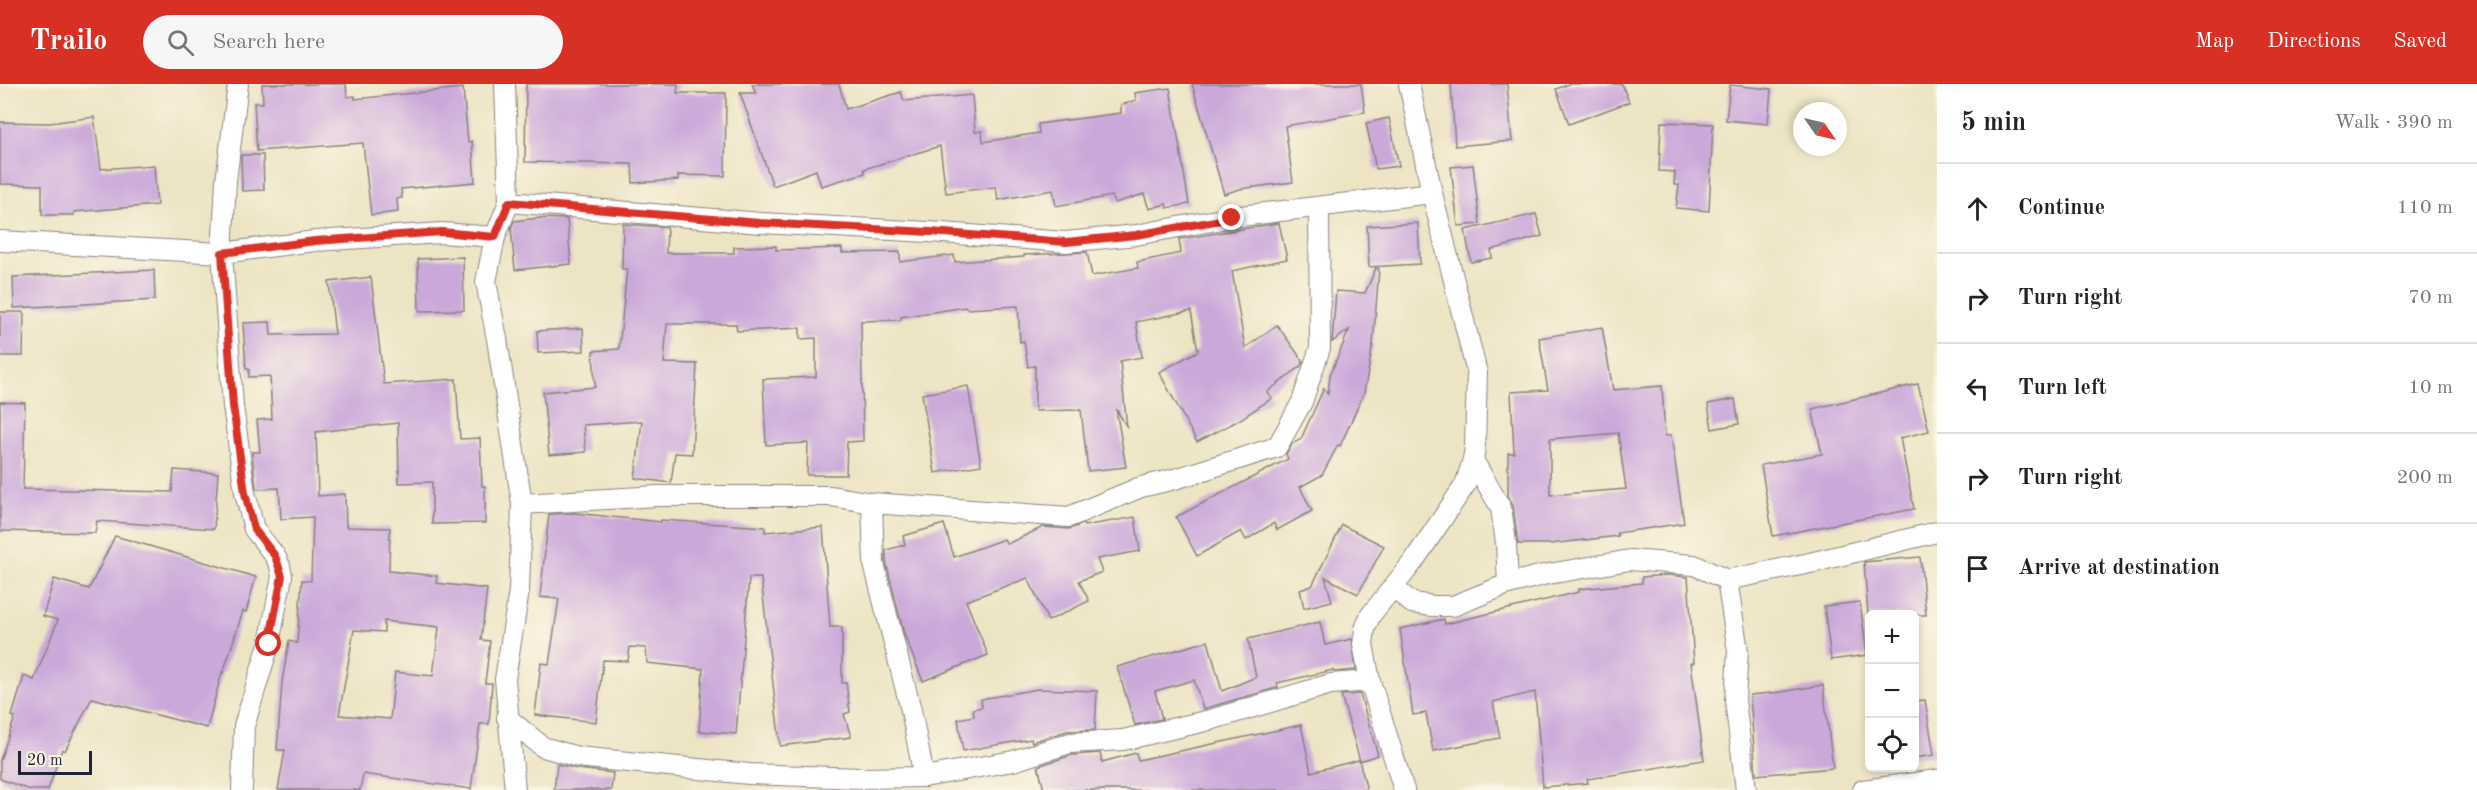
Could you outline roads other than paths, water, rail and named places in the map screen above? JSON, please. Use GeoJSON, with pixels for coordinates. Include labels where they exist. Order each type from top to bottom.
{"type":"FeatureCollection","features":[{"type":"Feature","properties":{"kind":"street"},"geometry":{"type":"LineString","coordinates":[[238,84],[226,181],[222,253],[233,406],[245,493],[254,529],[275,556],[282,576],[269,644],[244,726],[242,790]]}},
{"type":"Feature","properties":{"kind":"street"},"geometry":{"type":"LineString","coordinates":[[505,84],[509,202],[495,237],[486,282],[522,504],[519,591],[505,679],[515,790]]}},
{"type":"Feature","properties":{"kind":"street"},"geometry":{"type":"LineString","coordinates":[[1404,790],[1370,681],[1363,644],[1365,629],[1370,616],[1394,588],[1465,485],[1473,460],[1477,373],[1432,193],[1409,84]]}},
{"type":"Feature","properties":{"kind":"street"},"geometry":{"type":"LineString","coordinates":[[509,202],[760,223],[1066,242],[1136,235],[1232,218],[1432,193]]}},
{"type":"Feature","properties":{"kind":"street"},"geometry":{"type":"LineString","coordinates":[[522,504],[658,495],[831,496],[872,502],[1069,516],[1141,487],[1175,479],[1277,447],[1302,402],[1320,348],[1319,207]]}},
{"type":"Feature","properties":{"kind":"street"},"geometry":{"type":"LineString","coordinates":[[0,241],[222,253],[315,241],[442,232],[495,237]]}},
{"type":"Feature","properties":{"kind":"street"},"geometry":{"type":"LineString","coordinates":[[1473,460],[1501,508],[1508,584]]}},
{"type":"Feature","properties":{"kind":"street"},"geometry":{"type":"LineString","coordinates":[[872,502],[874,564],[911,710],[924,777]]}},
{"type":"Feature","properties":{"kind":"street"},"geometry":{"type":"LineString","coordinates":[[1394,588],[1413,603],[1453,606],[1508,584],[1543,575],[1630,560],[1694,565],[1727,580],[1810,563],[1937,532]]}},
{"type":"Feature","properties":{"kind":"street"},"geometry":{"type":"LineString","coordinates":[[1727,580],[1738,651],[1735,700],[1746,790]]}},
{"type":"Feature","properties":{"kind":"street"},"geometry":{"type":"LineString","coordinates":[[507,718],[543,747],[578,757],[749,774],[861,778],[924,777],[1013,761],[1070,743],[1124,740],[1210,720],[1331,684],[1370,681]]}},
{"type":"Feature","properties":{"kind":"street"},"geometry":{"type":"LineString","coordinates":[[1863,790],[1937,780]]}}]}
